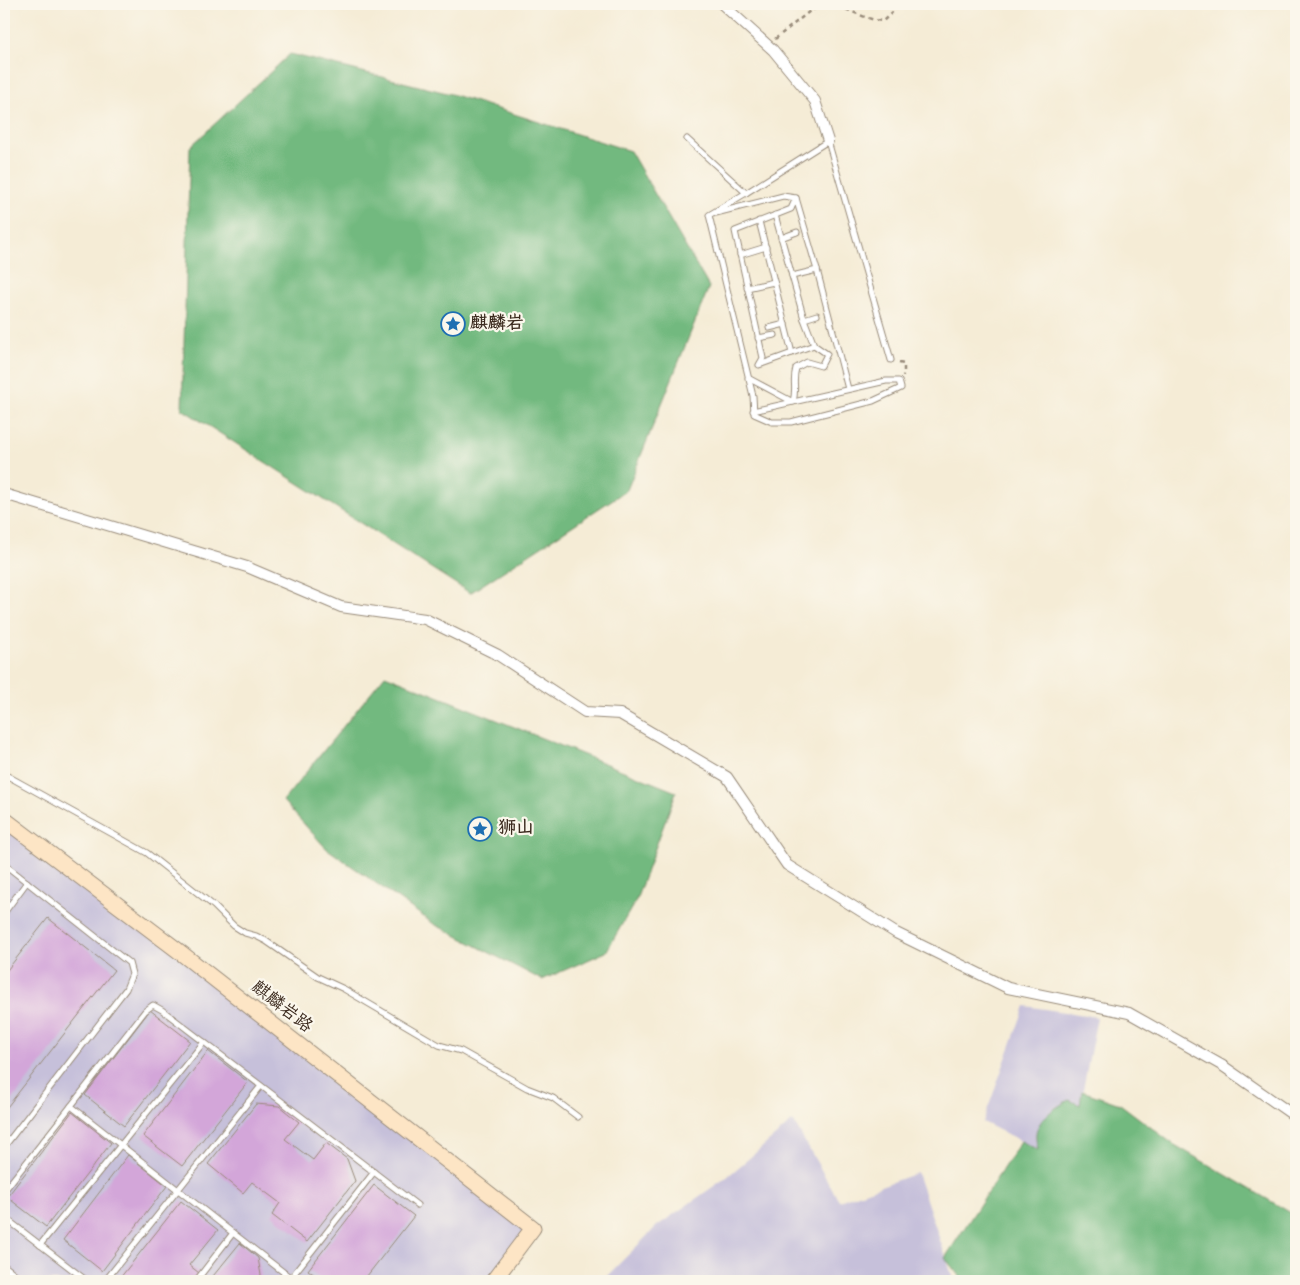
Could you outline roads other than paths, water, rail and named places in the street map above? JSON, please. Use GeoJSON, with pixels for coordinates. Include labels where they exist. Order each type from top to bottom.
{"type":"FeatureCollection","features":[{"type":"Feature","properties":{"kind":"main road","name":"麒麟岩路"},"geometry":{"type":"LineString","coordinates":[[4,820],[176,949],[533,1228],[493,1281]]}},
{"type":"Feature","properties":{"kind":"street"},"geometry":{"type":"LineString","coordinates":[[722,4],[768,45],[815,101],[828,142]]}},
{"type":"Feature","properties":{"kind":"street"},"geometry":{"type":"LineString","coordinates":[[4,494],[247,567],[341,608],[425,619],[498,655],[585,712],[620,714],[727,777],[787,865],[896,933],[1008,988],[1130,1013],[1223,1066],[1296,1117]]}},
{"type":"Feature","properties":{"kind":"street"},"geometry":{"type":"LineString","coordinates":[[4,1270],[18,1281]]}},
{"type":"Feature","properties":{"kind":"lane"},"geometry":{"type":"LineString","coordinates":[[687,139],[746,193]]}},
{"type":"Feature","properties":{"kind":"lane"},"geometry":{"type":"LineString","coordinates":[[709,215],[828,142],[891,360]]}},
{"type":"Feature","properties":{"kind":"lane"},"geometry":{"type":"LineString","coordinates":[[709,215],[783,196],[796,198]]}},
{"type":"Feature","properties":{"kind":"lane"},"geometry":{"type":"LineString","coordinates":[[796,198],[791,209],[735,231],[763,358],[759,365],[814,344]]}},
{"type":"Feature","properties":{"kind":"lane"},"geometry":{"type":"LineString","coordinates":[[796,198],[848,389]]}},
{"type":"Feature","properties":{"kind":"lane"},"geometry":{"type":"LineString","coordinates":[[709,215],[753,396],[753,411],[754,414],[772,422],[792,422],[873,401],[901,388],[899,381],[886,380],[753,411]]}},
{"type":"Feature","properties":{"kind":"lane"},"geometry":{"type":"LineString","coordinates":[[775,215],[804,319],[814,344],[827,354],[821,366],[807,362],[796,368],[793,378],[796,390],[793,402]]}},
{"type":"Feature","properties":{"kind":"lane"},"geometry":{"type":"LineString","coordinates":[[759,221],[792,353]]}},
{"type":"Feature","properties":{"kind":"lane"},"geometry":{"type":"LineString","coordinates":[[781,238],[797,232]]}},
{"type":"Feature","properties":{"kind":"lane"},"geometry":{"type":"LineString","coordinates":[[740,255],[766,247]]}},
{"type":"Feature","properties":{"kind":"lane"},"geometry":{"type":"LineString","coordinates":[[792,276],[816,270]]}},
{"type":"Feature","properties":{"kind":"lane"},"geometry":{"type":"LineString","coordinates":[[747,288],[774,282]]}},
{"type":"Feature","properties":{"kind":"lane"},"geometry":{"type":"LineString","coordinates":[[804,319],[817,315]]}},
{"type":"Feature","properties":{"kind":"lane"},"geometry":{"type":"LineString","coordinates":[[769,328],[785,324]]}},
{"type":"Feature","properties":{"kind":"lane"},"geometry":{"type":"LineString","coordinates":[[758,338],[775,334]]}},
{"type":"Feature","properties":{"kind":"lane"},"geometry":{"type":"LineString","coordinates":[[748,378],[793,402]]}},
{"type":"Feature","properties":{"kind":"lane"},"geometry":{"type":"LineString","coordinates":[[4,774],[147,853],[246,934],[266,941],[318,977],[344,989],[439,1045],[461,1051],[527,1088],[553,1098],[578,1117]]}},
{"type":"Feature","properties":{"kind":"lane"},"geometry":{"type":"LineString","coordinates":[[4,864],[129,963],[132,974],[126,989],[4,1147]]}},
{"type":"Feature","properties":{"kind":"lane"},"geometry":{"type":"LineString","coordinates":[[4,913],[27,882]]}},
{"type":"Feature","properties":{"kind":"lane"},"geometry":{"type":"LineString","coordinates":[[4,1191],[144,1011],[153,1005],[417,1205]]}},
{"type":"Feature","properties":{"kind":"lane"},"geometry":{"type":"LineString","coordinates":[[40,1245],[204,1042]]}},
{"type":"Feature","properties":{"kind":"lane"},"geometry":{"type":"LineString","coordinates":[[105,1281],[261,1086]]}},
{"type":"Feature","properties":{"kind":"lane"},"geometry":{"type":"LineString","coordinates":[[71,1106],[291,1278],[300,1281]]}},
{"type":"Feature","properties":{"kind":"lane"},"geometry":{"type":"LineString","coordinates":[[291,1278],[374,1172]]}},
{"type":"Feature","properties":{"kind":"lane"},"geometry":{"type":"LineString","coordinates":[[4,1216],[87,1281]]}},
{"type":"Feature","properties":{"kind":"lane"},"geometry":{"type":"LineString","coordinates":[[196,1281],[233,1233]]}},
{"type":"Feature","properties":{"kind":"place","name":"麒麟岩"},"geometry":{"type":"Point","coordinates":[453,324]}},
{"type":"Feature","properties":{"kind":"place","name":"狮山"},"geometry":{"type":"Point","coordinates":[480,829]}}]}
